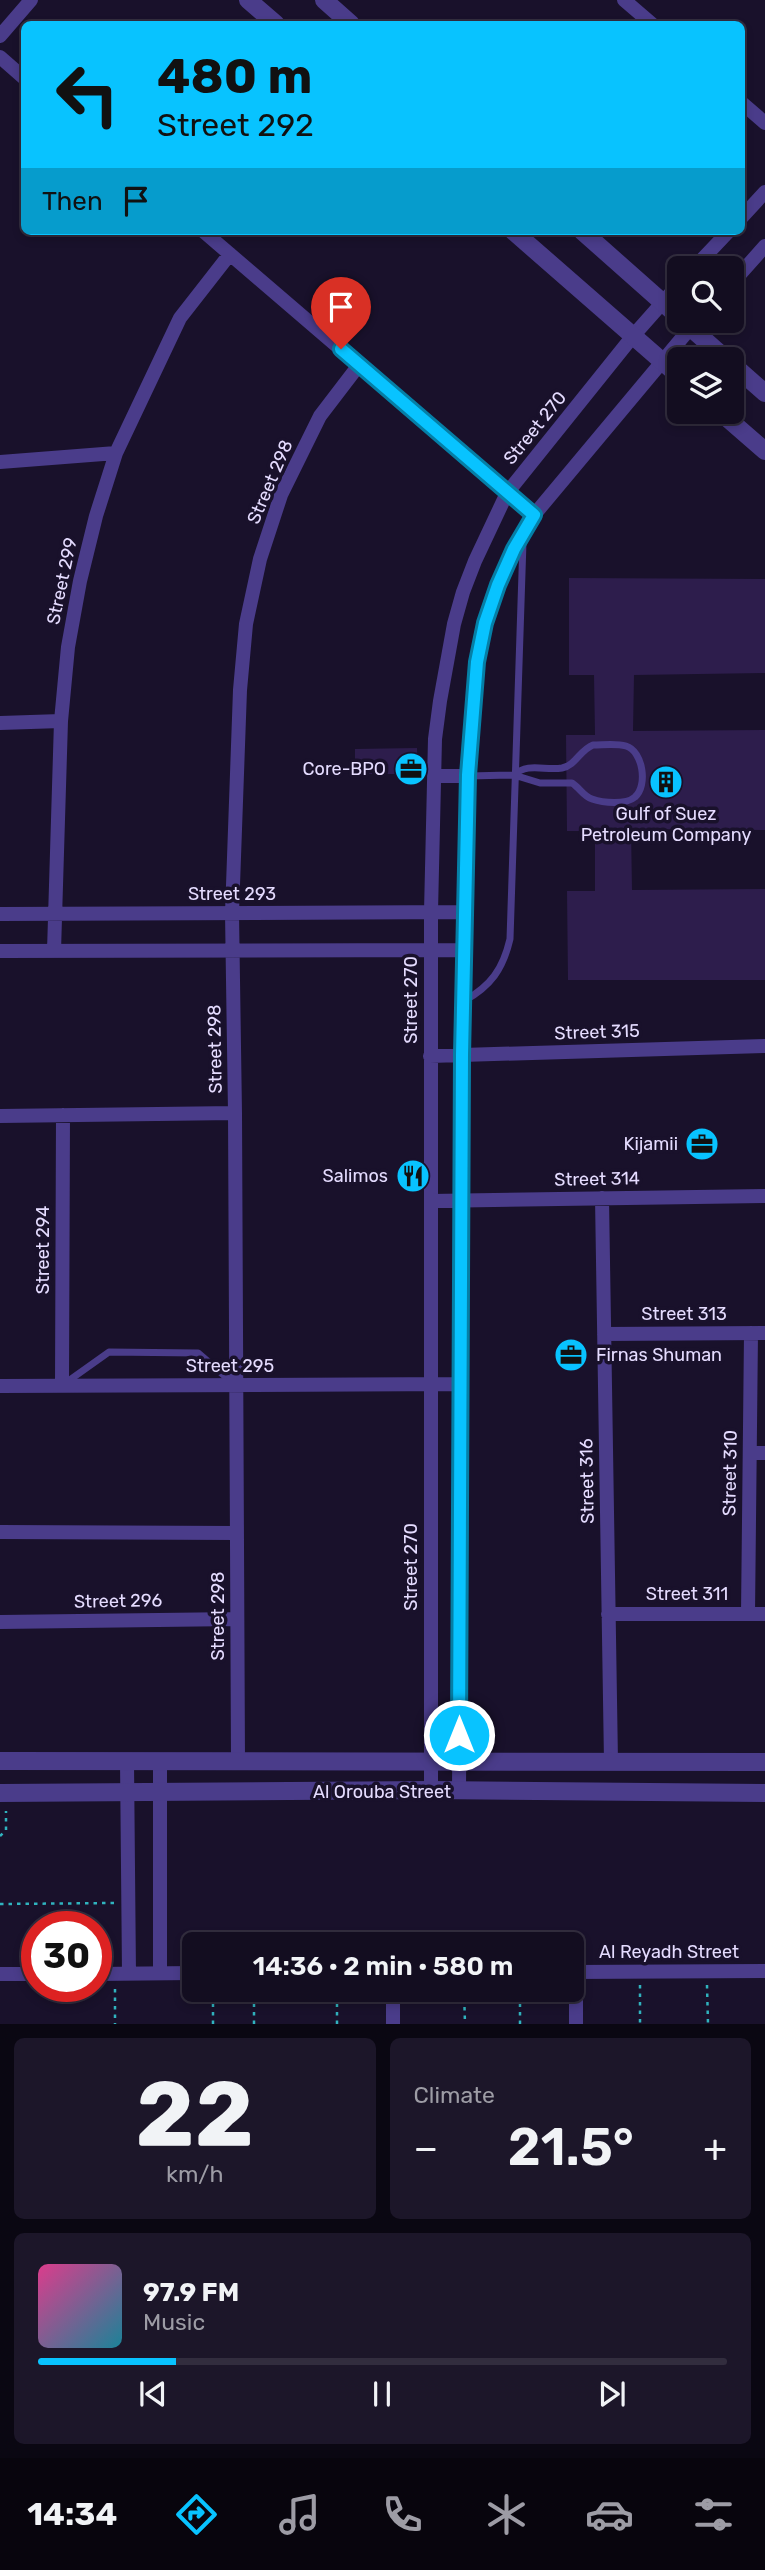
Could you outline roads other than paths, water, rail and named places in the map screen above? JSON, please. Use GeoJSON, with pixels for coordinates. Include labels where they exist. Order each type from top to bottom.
{"type":"FeatureCollection","features":[{"type":"Feature","properties":{"kind":"street"},"geometry":{"type":"LineString","coordinates":[[0,36],[31,0]]}},
{"type":"Feature","properties":{"kind":"street"},"geometry":{"type":"LineString","coordinates":[[248,0],[272,21]]}},
{"type":"Feature","properties":{"kind":"street"},"geometry":{"type":"LineString","coordinates":[[324,0],[348,21]]}},
{"type":"Feature","properties":{"kind":"street"},"geometry":{"type":"LineString","coordinates":[[624,0],[648,21]]}},
{"type":"Feature","properties":{"kind":"street"},"geometry":{"type":"LineString","coordinates":[[0,57],[21,75]]}},
{"type":"Feature","properties":{"kind":"street"},"geometry":{"type":"LineString","coordinates":[[745,106],[765,123]]}},
{"type":"Feature","properties":{"kind":"street"},"geometry":{"type":"LineString","coordinates":[[745,213],[765,192]]}},
{"type":"Feature","properties":{"kind":"street"},"geometry":{"type":"LineString","coordinates":[[208,235],[534,515]]}},
{"type":"Feature","properties":{"kind":"street"},"geometry":{"type":"LineString","coordinates":[[518,235],[667,365]]}},
{"type":"Feature","properties":{"kind":"street"},"geometry":{"type":"LineString","coordinates":[[586,235],[667,307]]}},
{"type":"Feature","properties":{"kind":"street"},"geometry":{"type":"LineString","coordinates":[[705,256],[725,235]]}},
{"type":"Feature","properties":{"kind":"street"},"geometry":{"type":"LineString","coordinates":[[744,270],[765,246]]}},
{"type":"Feature","properties":{"kind":"street","name":"Street 299"},"geometry":{"type":"LineString","coordinates":[[54,951],[61,721],[68,647],[96,516],[116,453],[180,317],[230,254]]}},
{"type":"Feature","properties":{"kind":"street","name":"Street 270"},"geometry":{"type":"LineString","coordinates":[[431,1790],[431,912],[434,776],[440,701],[454,624],[475,561],[507,493],[667,297]]}},
{"type":"Feature","properties":{"kind":"street"},"geometry":{"type":"LineString","coordinates":[[459,1792],[464,912],[468,775],[477,662],[485,623],[498,585],[534,515],[662,361],[680,333]]}},
{"type":"Feature","properties":{"kind":"street"},"geometry":{"type":"LineString","coordinates":[[699,333],[714,347]]}},
{"type":"Feature","properties":{"kind":"street","name":"Street 298"},"geometry":{"type":"LineString","coordinates":[[238,1761],[232,913],[240,690],[246,624],[260,559],[281,495],[315,425],[359,365]]}},
{"type":"Feature","properties":{"kind":"street"},"geometry":{"type":"LineString","coordinates":[[744,375],[765,393]]}},
{"type":"Feature","properties":{"kind":"street"},"geometry":{"type":"LineString","coordinates":[[734,424],[765,451]]}},
{"type":"Feature","properties":{"kind":"street"},"geometry":{"type":"LineString","coordinates":[[0,462],[116,453]]}},
{"type":"Feature","properties":{"kind":"street"},"geometry":{"type":"LineString","coordinates":[[0,723],[61,721]]}},
{"type":"Feature","properties":{"kind":"street"},"geometry":{"type":"LineString","coordinates":[[434,776],[468,775]]}},
{"type":"Feature","properties":{"kind":"street","name":"Street 293"},"geometry":{"type":"LineString","coordinates":[[0,914],[464,912]]}},
{"type":"Feature","properties":{"kind":"street"},"geometry":{"type":"LineString","coordinates":[[0,951],[464,950]]}},
{"type":"Feature","properties":{"kind":"street","name":"Street 315"},"geometry":{"type":"LineString","coordinates":[[430,1056],[765,1046]]}},
{"type":"Feature","properties":{"kind":"street"},"geometry":{"type":"LineString","coordinates":[[0,1116],[235,1112]]}},
{"type":"Feature","properties":{"kind":"street","name":"Street 294"},"geometry":{"type":"LineString","coordinates":[[62,1385],[63,1115]]}},
{"type":"Feature","properties":{"kind":"street","name":"Street 314"},"geometry":{"type":"LineString","coordinates":[[430,1201],[765,1196]]}},
{"type":"Feature","properties":{"kind":"street","name":"Street 316"},"geometry":{"type":"LineString","coordinates":[[602,1198],[611,1762]]}},
{"type":"Feature","properties":{"kind":"street","name":"Street 313"},"geometry":{"type":"LineString","coordinates":[[604,1334],[758,1333]]}},
{"type":"Feature","properties":{"kind":"street","name":"Street 310"},"geometry":{"type":"LineString","coordinates":[[748,1614],[750,1453],[758,1333]]}},
{"type":"Feature","properties":{"kind":"street","name":"Street 295"},"geometry":{"type":"LineString","coordinates":[[0,1386],[460,1384]]}},
{"type":"Feature","properties":{"kind":"street"},"geometry":{"type":"LineString","coordinates":[[750,1453],[765,1453]]}},
{"type":"Feature","properties":{"kind":"street"},"geometry":{"type":"LineString","coordinates":[[0,1532],[237,1532]]}},
{"type":"Feature","properties":{"kind":"street","name":"Street 311"},"geometry":{"type":"LineString","coordinates":[[608,1614],[765,1614]]}},
{"type":"Feature","properties":{"kind":"street","name":"Street 296"},"geometry":{"type":"LineString","coordinates":[[0,1622],[237,1619]]}},
{"type":"Feature","properties":{"kind":"street","name":"Al Orouba Street"},"geometry":{"type":"LineString","coordinates":[[0,1761],[765,1762]]}},
{"type":"Feature","properties":{"kind":"street"},"geometry":{"type":"LineString","coordinates":[[122,1974],[128,1903],[127,1761]]}},
{"type":"Feature","properties":{"kind":"street"},"geometry":{"type":"LineString","coordinates":[[160,1762],[160,1973]]}},
{"type":"Feature","properties":{"kind":"street","name":"Al Orouba Street"},"geometry":{"type":"LineString","coordinates":[[3,1793],[431,1790],[765,1793]]}},
{"type":"Feature","properties":{"kind":"street","name":"Al Reyadh Street"},"geometry":{"type":"LineString","coordinates":[[584,1972],[765,1971]]}},
{"type":"Feature","properties":{"kind":"street"},"geometry":{"type":"LineString","coordinates":[[112,1974],[182,1973]]}},
{"type":"Feature","properties":{"kind":"street"},"geometry":{"type":"LineString","coordinates":[[0,1974],[21,1974]]}},
{"type":"Feature","properties":{"kind":"street"},"geometry":{"type":"LineString","coordinates":[[393,2002],[393,2024]]}},
{"type":"Feature","properties":{"kind":"street"},"geometry":{"type":"LineString","coordinates":[[575,2002],[576,2024]]}},
{"type":"Feature","properties":{"kind":"lane"},"geometry":{"type":"LineString","coordinates":[[463,1001],[481,991],[496,977],[506,959],[508,949],[524,533]]}},
{"type":"Feature","properties":{"kind":"lane"},"geometry":{"type":"LineString","coordinates":[[514,775],[525,768],[559,768],[572,764],[584,750],[593,745],[627,746],[636,752],[641,761],[640,788],[636,796],[628,801],[595,800],[581,793],[572,783],[572,764]]}},
{"type":"Feature","properties":{"kind":"lane"},"geometry":{"type":"LineString","coordinates":[[468,775],[514,775],[540,783],[572,783]]}},
{"type":"Feature","properties":{"kind":"lane"},"geometry":{"type":"LineString","coordinates":[[62,1385],[109,1352],[198,1353],[236,1386]]}},
{"type":"Feature","properties":{"kind":"place","name":"Core-BPO"},"geometry":{"type":"Point","coordinates":[411,769]}},
{"type":"Feature","properties":{"kind":"place","name":"Gulf of Suez Petroleum Company"},"geometry":{"type":"Point","coordinates":[666,782]}},
{"type":"Feature","properties":{"kind":"place","name":"Kijamii"},"geometry":{"type":"Point","coordinates":[702,1144]}},
{"type":"Feature","properties":{"kind":"place","name":"Salimos"},"geometry":{"type":"Point","coordinates":[413,1176]}},
{"type":"Feature","properties":{"kind":"place","name":"Firnas Shuman"},"geometry":{"type":"Point","coordinates":[571,1355]}}]}
